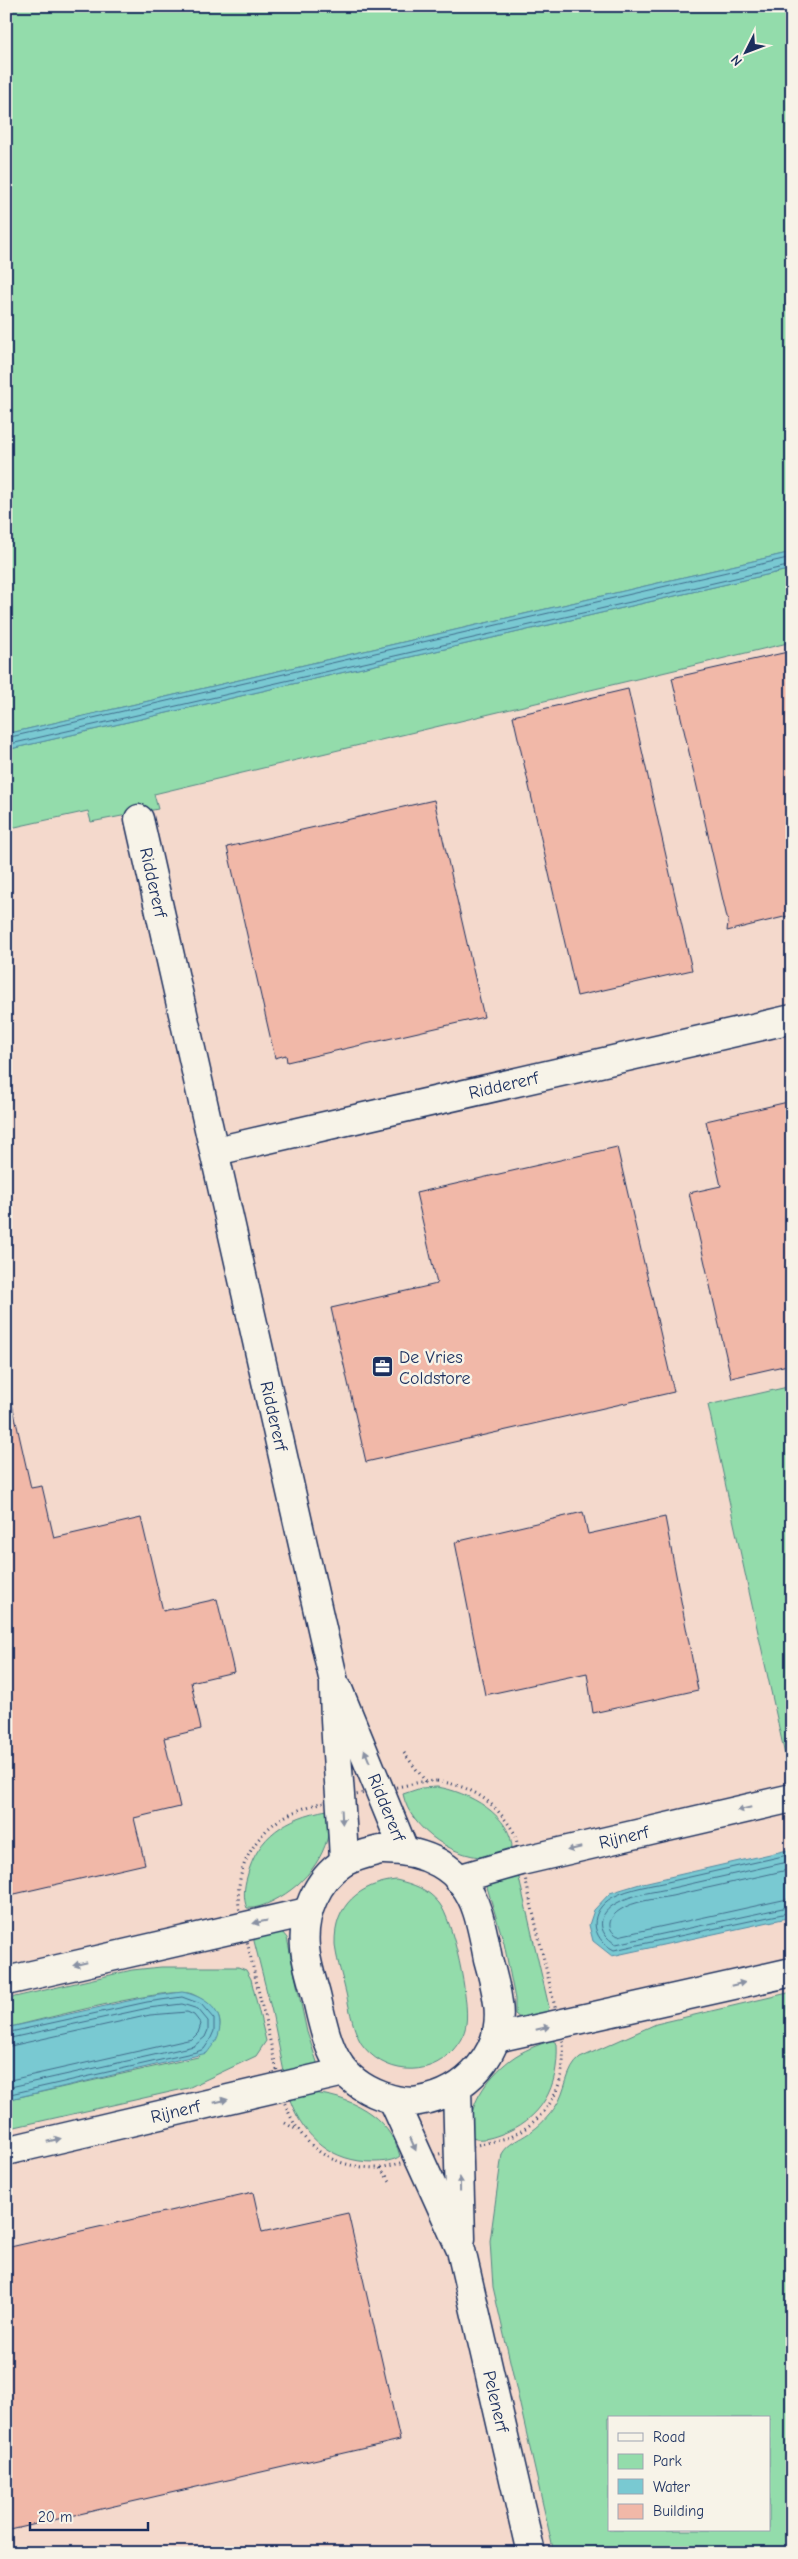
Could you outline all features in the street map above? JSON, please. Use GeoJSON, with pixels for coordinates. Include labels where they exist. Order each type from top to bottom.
{"type":"FeatureCollection","features":[{"type":"Feature","properties":{"kind":"street","name":"Riddererf"},"geometry":{"type":"LineString","coordinates":[[139,819],[216,1152],[334,1682],[404,1850]]}},
{"type":"Feature","properties":{"kind":"street","name":"Riddererf"},"geometry":{"type":"LineString","coordinates":[[216,1152],[792,1018]]}},
{"type":"Feature","properties":{"kind":"street","name":"Riddererf"},"geometry":{"type":"LineString","coordinates":[[334,1682],[335,1745],[342,1800],[344,1862]]}},
{"type":"Feature","properties":{"kind":"street","name":"Rijnerf"},"geometry":{"type":"LineString","coordinates":[[458,1879],[522,1861],[792,1798]]}},
{"type":"Feature","properties":{"kind":"street"},"geometry":{"type":"LineString","coordinates":[[380,1850],[404,1850],[429,1857],[450,1870],[466,1888],[477,1910],[499,2004],[496,2038],[478,2070],[457,2088],[440,2096],[417,2102],[393,2100],[372,2092],[344,2072],[327,2042],[304,1949],[304,1927],[307,1912],[322,1885],[344,1862],[380,1850]]}},
{"type":"Feature","properties":{"kind":"street"},"geometry":{"type":"LineString","coordinates":[[6,1981],[243,1925],[307,1912]]}},
{"type":"Feature","properties":{"kind":"street"},"geometry":{"type":"LineString","coordinates":[[496,2038],[792,1972]]}},
{"type":"Feature","properties":{"kind":"street","name":"Rijnerf"},"geometry":{"type":"LineString","coordinates":[[6,2151],[344,2072]]}},
{"type":"Feature","properties":{"kind":"street","name":"Pelenerf"},"geometry":{"type":"LineString","coordinates":[[457,2088],[461,2250]]}},
{"type":"Feature","properties":{"kind":"street","name":"Pelenerf"},"geometry":{"type":"LineString","coordinates":[[393,2100],[461,2250],[532,2553]]}},
{"type":"Feature","properties":{"kind":"path"},"geometry":{"type":"LineString","coordinates":[[437,1781],[470,1789],[489,1801],[504,1816],[515,1834],[522,1861],[558,2024],[564,2062],[561,2082],[552,2101],[540,2117],[527,2128],[510,2137],[380,2168],[360,2168],[340,2163],[322,2154],[298,2131],[290,2117],[281,2087],[238,1899],[239,1882],[244,1863],[263,1833],[283,1817],[303,1808],[381,1791],[420,1782],[437,1781]]}},
{"type":"Feature","properties":{"kind":"shaded area"},"geometry":{"type":"Polygon","coordinates":[[[792,562],[792,2553],[6,2553],[6,742],[792,562]]]}},
{"type":"Feature","properties":{"kind":"green space"},"geometry":{"type":"Polygon","coordinates":[[[6,6],[792,6],[792,552],[6,734],[6,6]]]}},
{"type":"Feature","properties":{"kind":"green space"},"geometry":{"type":"Polygon","coordinates":[[[792,569],[792,642],[154,794],[158,809],[91,822],[88,811],[6,829],[6,750],[792,569]]]}},
{"type":"Feature","properties":{"kind":"green space"},"geometry":{"type":"Polygon","coordinates":[[[792,1386],[792,1753],[785,1755],[708,1405],[792,1386]]]}},
{"type":"Feature","properties":{"kind":"green space"},"geometry":{"type":"Polygon","coordinates":[[[437,1787],[462,1794],[486,1807],[497,1816],[511,1838],[512,1851],[493,1857],[465,1854],[437,1840],[425,1831],[407,1807],[403,1794],[421,1788],[437,1787]]]}},
{"type":"Feature","properties":{"kind":"green space"},"geometry":{"type":"Polygon","coordinates":[[[330,1811],[330,1825],[327,1839],[322,1852],[307,1875],[297,1885],[273,1901],[253,1908],[247,1908],[244,1893],[247,1877],[258,1850],[266,1840],[287,1823],[312,1813],[330,1811]]]}},
{"type":"Feature","properties":{"kind":"green space"},"geometry":{"type":"Polygon","coordinates":[[[518,1874],[549,2007],[547,2013],[521,2019],[515,2014],[515,1999],[504,1943],[486,1884],[518,1874]]]}},
{"type":"Feature","properties":{"kind":"green space"},"geometry":{"type":"Polygon","coordinates":[[[396,1880],[408,1883],[430,1894],[439,1903],[444,1912],[455,1943],[463,1980],[467,2013],[464,2031],[453,2050],[431,2066],[418,2069],[406,2069],[381,2061],[361,2043],[353,2022],[335,1944],[339,1918],[344,1908],[352,1899],[371,1886],[396,1880]]]}},
{"type":"Feature","properties":{"kind":"green space"},"geometry":{"type":"Polygon","coordinates":[[[282,1932],[287,1938],[307,2032],[317,2062],[316,2066],[284,2072],[272,2012],[254,1941],[254,1938],[282,1932]]]}},
{"type":"Feature","properties":{"kind":"green space"},"geometry":{"type":"Polygon","coordinates":[[[161,1967],[238,1967],[246,1970],[251,1979],[266,2041],[256,2056],[188,2088],[6,2129],[6,2100],[198,2057],[217,2035],[220,2023],[218,2017],[207,2003],[192,1994],[179,1993],[132,1999],[6,2028],[6,1999],[132,1970],[161,1967]]]}},
{"type":"Feature","properties":{"kind":"green space"},"geometry":{"type":"Polygon","coordinates":[[[792,1992],[792,2553],[554,2553],[493,2287],[490,2241],[502,2154],[511,2144],[541,2124],[556,2106],[575,2062],[656,2024],[792,1992]]]}},
{"type":"Feature","properties":{"kind":"green space"},"geometry":{"type":"Polygon","coordinates":[[[552,2040],[557,2044],[555,2074],[551,2088],[537,2111],[514,2129],[489,2138],[472,2138],[471,2116],[486,2084],[515,2056],[552,2040]]]}},
{"type":"Feature","properties":{"kind":"green space"},"geometry":{"type":"Polygon","coordinates":[[[309,2093],[338,2098],[365,2110],[387,2129],[395,2142],[400,2156],[384,2161],[359,2161],[345,2158],[322,2145],[303,2126],[290,2100],[309,2093]]]}},
{"type":"Feature","properties":{"kind":"water"},"geometry":{"type":"Polygon","coordinates":[[[792,552],[792,569],[6,750],[6,734],[792,552]]]}},
{"type":"Feature","properties":{"kind":"water"},"geometry":{"type":"Polygon","coordinates":[[[792,1849],[792,1917],[612,1956],[593,1941],[589,1925],[594,1910],[610,1893],[643,1883],[792,1849]]]}},
{"type":"Feature","properties":{"kind":"water"},"geometry":{"type":"Polygon","coordinates":[[[182,1992],[204,2000],[215,2010],[218,2016],[220,2024],[218,2035],[207,2053],[6,2100],[6,2028],[146,1997],[182,1992]]]}},
{"type":"Feature","properties":{"kind":"building"},"geometry":{"type":"Polygon","coordinates":[[[792,651],[792,915],[727,931],[728,922],[672,678],[792,651]]]}},
{"type":"Feature","properties":{"kind":"building"},"geometry":{"type":"Polygon","coordinates":[[[628,689],[692,970],[577,996],[513,716],[628,689]]]}},
{"type":"Feature","properties":{"kind":"building"},"geometry":{"type":"Polygon","coordinates":[[[434,800],[484,1017],[287,1062],[286,1055],[275,1058],[227,847],[434,800]]]}},
{"type":"Feature","properties":{"kind":"building"},"geometry":{"type":"Polygon","coordinates":[[[792,1101],[792,1364],[731,1378],[689,1193],[721,1186],[706,1121],[792,1101]]]}},
{"type":"Feature","properties":{"kind":"building"},"geometry":{"type":"Polygon","coordinates":[[[617,1147],[674,1392],[366,1462],[331,1308],[437,1284],[416,1193],[617,1147]]]}},
{"type":"Feature","properties":{"kind":"building"},"geometry":{"type":"Polygon","coordinates":[[[6,1377],[31,1488],[42,1486],[54,1538],[141,1518],[163,1611],[217,1599],[234,1672],[191,1682],[201,1729],[164,1738],[180,1807],[134,1818],[145,1864],[6,1896],[6,1377]]]}},
{"type":"Feature","properties":{"kind":"building"},"geometry":{"type":"Polygon","coordinates":[[[583,1512],[588,1534],[665,1517],[698,1690],[593,1713],[587,1673],[485,1695],[455,1542],[583,1512]]]}},
{"type":"Feature","properties":{"kind":"building"},"geometry":{"type":"Polygon","coordinates":[[[253,2192],[262,2232],[348,2213],[400,2440],[6,2531],[6,2248],[253,2192]]]}},
{"type":"Feature","properties":{"kind":"place","name":"De Vries Coldstore"},"geometry":{"type":"Point","coordinates":[383,1367]}}]}
